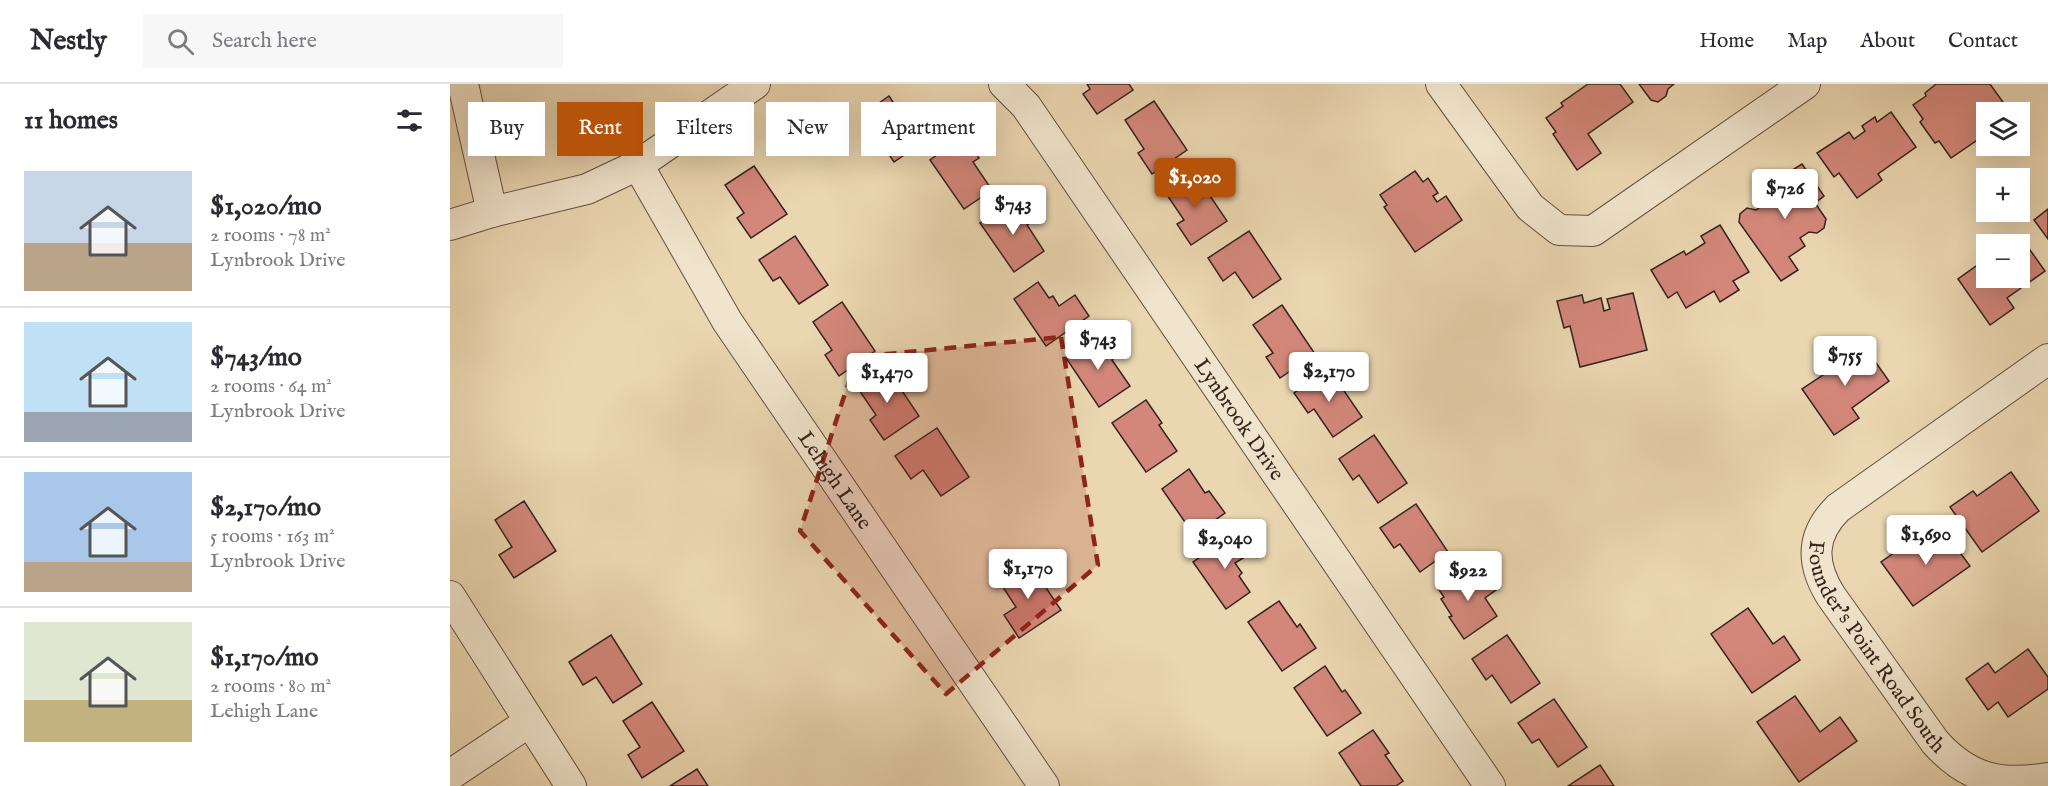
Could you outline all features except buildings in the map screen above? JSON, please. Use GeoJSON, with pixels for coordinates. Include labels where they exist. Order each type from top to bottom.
{"type":"FeatureCollection","features":[{"type":"Feature","properties":{"kind":"street"},"geometry":{"type":"LineString","coordinates":[[463,84],[492,212]]}},
{"type":"Feature","properties":{"kind":"street"},"geometry":{"type":"LineString","coordinates":[[450,225],[492,212],[587,189],[638,165],[755,84]]}},
{"type":"Feature","properties":{"kind":"street","name":"Lynbrook Drive"},"geometry":{"type":"LineString","coordinates":[[1004,84],[1026,106],[1490,786]]}},
{"type":"Feature","properties":{"kind":"street"},"geometry":{"type":"LineString","coordinates":[[1441,84],[1530,207],[1559,230],[1593,231],[1805,84]]}},
{"type":"Feature","properties":{"kind":"street","name":"Lehigh Lane"},"geometry":{"type":"LineString","coordinates":[[638,165],[727,321],[1044,786]]}},
{"type":"Feature","properties":{"kind":"street","name":"Founder's Point Road South"},"geometry":{"type":"LineString","coordinates":[[2048,359],[1838,508],[1827,519],[1820,531],[1817,558],[1818,571],[1832,596],[1935,742],[1947,755],[1977,777],[1992,783],[2009,786],[2030,785],[2048,778]]}},
{"type":"Feature","properties":{"kind":"street"},"geometry":{"type":"LineString","coordinates":[[450,596],[571,786]]}},
{"type":"Feature","properties":{"kind":"street"},"geometry":{"type":"LineString","coordinates":[[450,775],[530,722]]}},
{"type":"Feature","properties":{"kind":"highlighted area"},"geometry":{"type":"Polygon","coordinates":[[[1061,337],[1098,565],[946,694],[800,531],[857,357],[1061,337]]]}}]}
